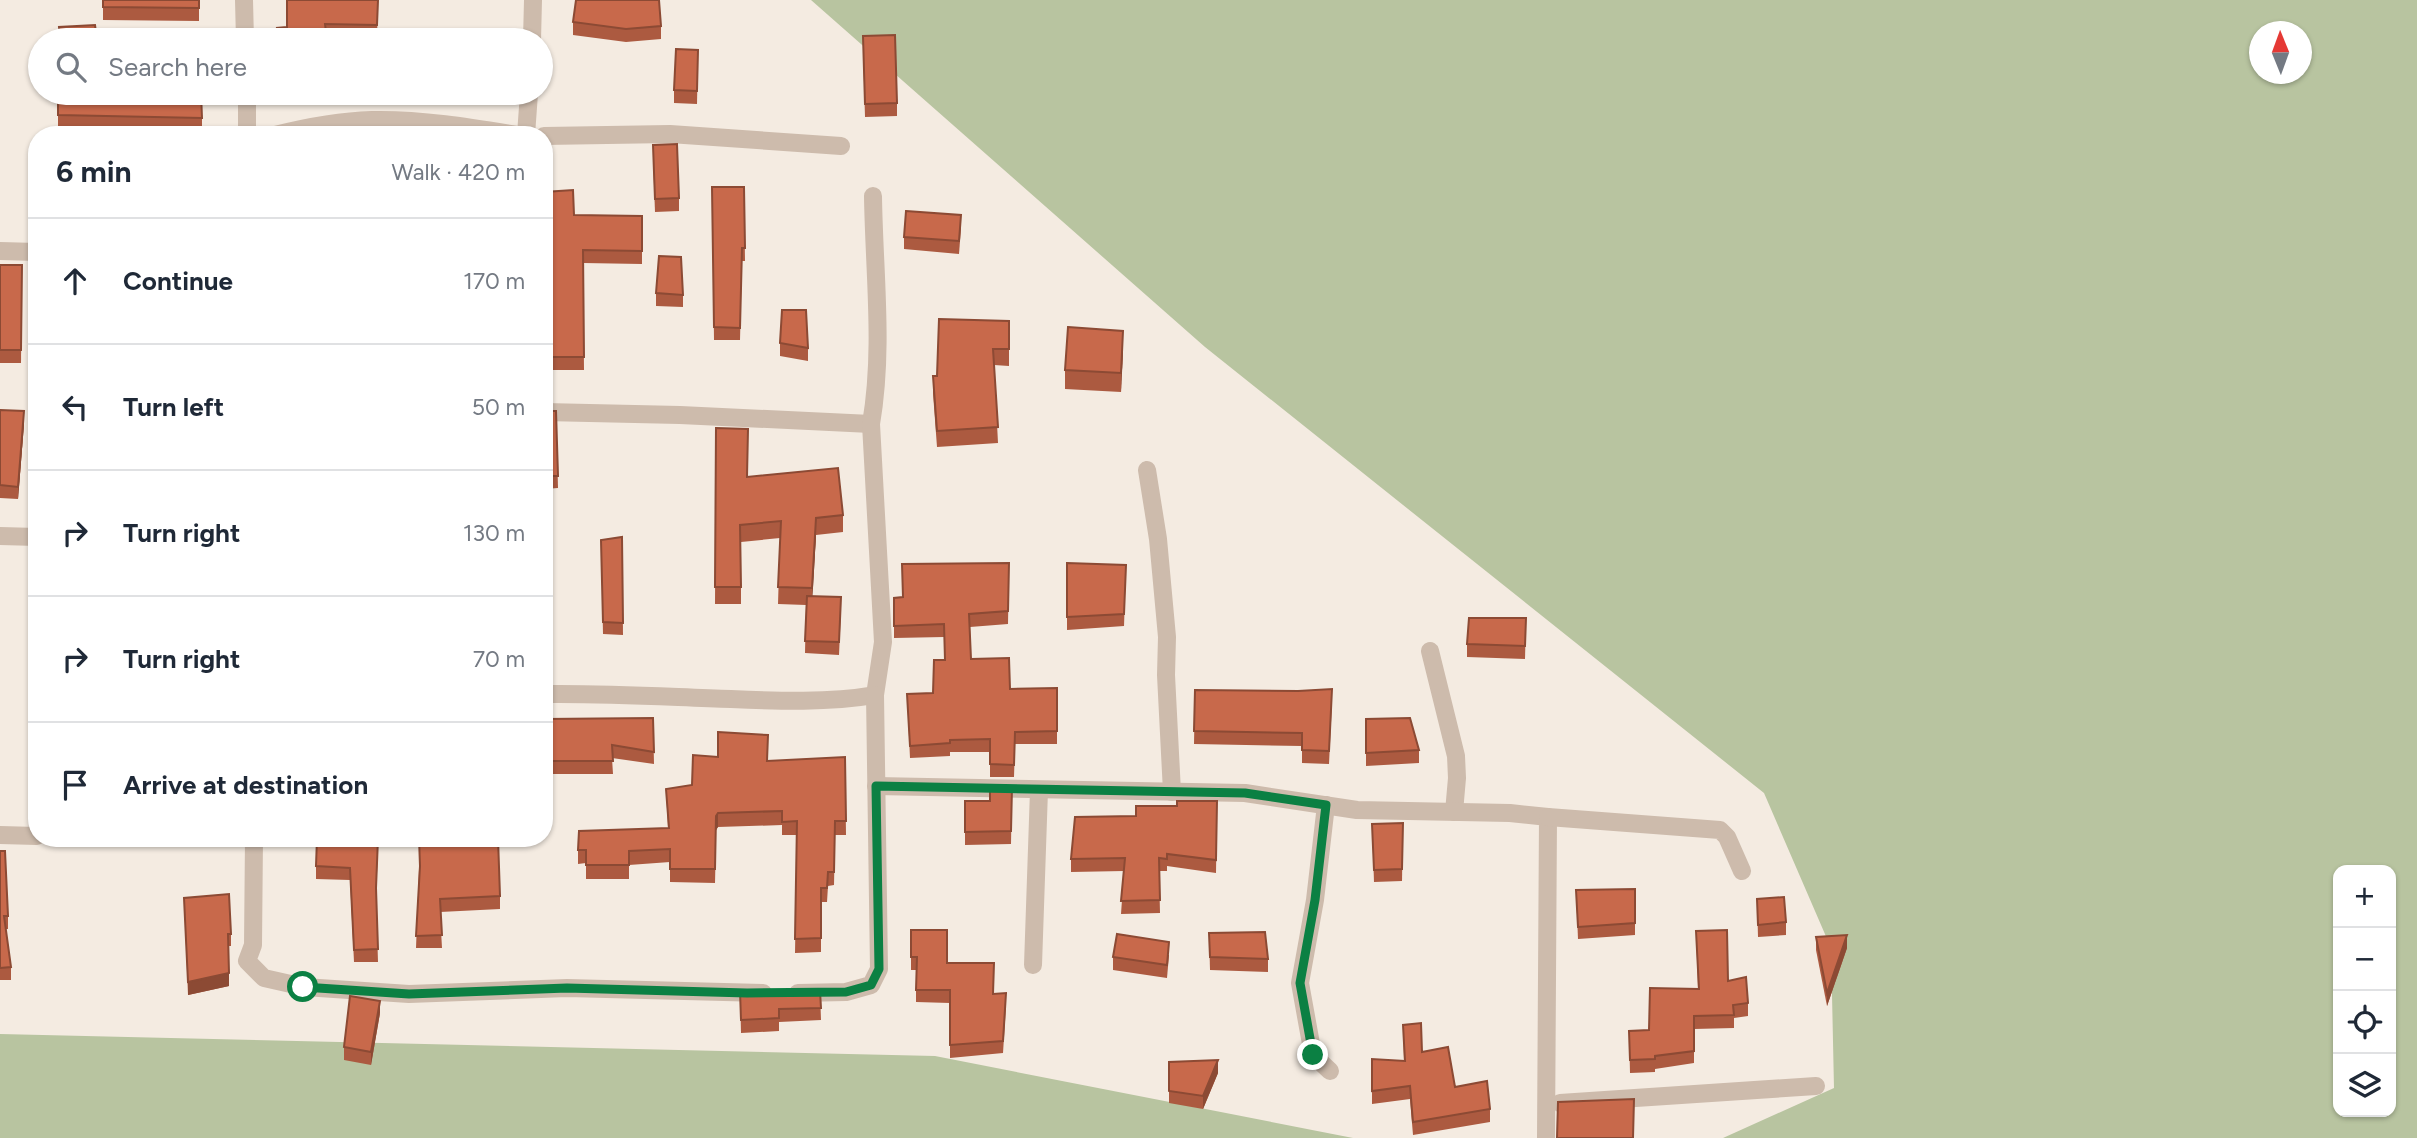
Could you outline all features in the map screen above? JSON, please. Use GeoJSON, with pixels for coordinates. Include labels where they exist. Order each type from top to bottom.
{"type":"FeatureCollection","features":[{"type":"Feature","properties":{"kind":"street"},"geometry":{"type":"LineString","coordinates":[[244,0],[245,28]]}},
{"type":"Feature","properties":{"kind":"street"},"geometry":{"type":"LineString","coordinates":[[532,28],[533,0]]}},
{"type":"Feature","properties":{"kind":"street"},"geometry":{"type":"LineString","coordinates":[[247,105],[247,126]]}},
{"type":"Feature","properties":{"kind":"street"},"geometry":{"type":"LineString","coordinates":[[527,126],[528,105]]}},
{"type":"Feature","properties":{"kind":"street"},"geometry":{"type":"LineString","coordinates":[[312,126],[371,120],[436,122],[461,126]]}},
{"type":"Feature","properties":{"kind":"street"},"geometry":{"type":"LineString","coordinates":[[553,136],[670,134],[841,146]]}},
{"type":"Feature","properties":{"kind":"street"},"geometry":{"type":"LineString","coordinates":[[254,847],[253,945],[247,961],[264,978],[303,987],[409,994],[567,988],[747,993],[846,992],[871,985],[879,969],[876,695],[883,642],[872,424],[876,400],[877,344],[873,197]]}},
{"type":"Feature","properties":{"kind":"street"},"geometry":{"type":"LineString","coordinates":[[0,251],[28,253]]}},
{"type":"Feature","properties":{"kind":"street"},"geometry":{"type":"LineString","coordinates":[[553,412],[872,424]]}},
{"type":"Feature","properties":{"kind":"street"},"geometry":{"type":"LineString","coordinates":[[1147,470],[1158,539],[1167,637],[1171,792]]}},
{"type":"Feature","properties":{"kind":"street"},"geometry":{"type":"LineString","coordinates":[[0,536],[28,537]]}},
{"type":"Feature","properties":{"kind":"street"},"geometry":{"type":"LineString","coordinates":[[1430,651],[1456,755],[1454,812]]}},
{"type":"Feature","properties":{"kind":"street"},"geometry":{"type":"LineString","coordinates":[[553,694],[788,701],[853,699],[876,695]]}},
{"type":"Feature","properties":{"kind":"street"},"geometry":{"type":"LineString","coordinates":[[876,786],[1245,793],[1357,810],[1510,813],[1720,830],[1727,837],[1742,871]]}},
{"type":"Feature","properties":{"kind":"street"},"geometry":{"type":"LineString","coordinates":[[1033,965],[1039,790]]}},
{"type":"Feature","properties":{"kind":"street"},"geometry":{"type":"LineString","coordinates":[[1326,805],[1315,900],[1300,983],[1313,1055],[1330,1071]]}},
{"type":"Feature","properties":{"kind":"street"},"geometry":{"type":"LineString","coordinates":[[1546,1138],[1548,817]]}},
{"type":"Feature","properties":{"kind":"street"},"geometry":{"type":"LineString","coordinates":[[0,835],[28,836]]}},
{"type":"Feature","properties":{"kind":"street"},"geometry":{"type":"LineString","coordinates":[[1546,1104],[1816,1086]]}},
{"type":"Feature","properties":{"kind":"green space"},"geometry":{"type":"Polygon","coordinates":[[[811,0],[2417,0],[2417,1138],[1723,1138],[1834,1088],[1831,948],[1764,793],[1205,347],[811,0]]]}},
{"type":"Feature","properties":{"kind":"green space"},"geometry":{"type":"Polygon","coordinates":[[[0,1034],[935,1056],[1353,1138],[0,1138],[0,1034]]]}},
{"type":"Feature","properties":{"kind":"building"},"geometry":{"type":"Polygon","coordinates":[[[103,0],[199,0],[199,8],[103,7],[103,0]]]}},
{"type":"Feature","properties":{"kind":"building"},"geometry":{"type":"Polygon","coordinates":[[[287,0],[378,0],[377,25],[325,24],[326,28],[277,28],[287,27],[287,0]]]}},
{"type":"Feature","properties":{"kind":"building"},"geometry":{"type":"Polygon","coordinates":[[[576,0],[659,0],[661,26],[626,29],[573,22],[576,0]]]}},
{"type":"Feature","properties":{"kind":"building"},"geometry":{"type":"Polygon","coordinates":[[[95,25],[95,28],[59,28],[95,25]]]}},
{"type":"Feature","properties":{"kind":"building"},"geometry":{"type":"Polygon","coordinates":[[[895,35],[897,103],[865,104],[863,36],[895,35]]]}},
{"type":"Feature","properties":{"kind":"building"},"geometry":{"type":"Polygon","coordinates":[[[676,49],[698,50],[697,91],[674,90],[676,49]]]}},
{"type":"Feature","properties":{"kind":"building"},"geometry":{"type":"Polygon","coordinates":[[[58,105],[201,105],[202,118],[58,115],[58,105]]]}},
{"type":"Feature","properties":{"kind":"building"},"geometry":{"type":"Polygon","coordinates":[[[677,144],[679,198],[655,199],[653,145],[677,144]]]}},
{"type":"Feature","properties":{"kind":"building"},"geometry":{"type":"Polygon","coordinates":[[[712,187],[744,187],[745,248],[742,248],[740,328],[714,327],[712,187]]]}},
{"type":"Feature","properties":{"kind":"building"},"geometry":{"type":"Polygon","coordinates":[[[573,190],[574,215],[642,216],[642,251],[583,250],[584,357],[553,357],[553,191],[573,190]]]}},
{"type":"Feature","properties":{"kind":"building"},"geometry":{"type":"Polygon","coordinates":[[[906,211],[961,215],[959,241],[904,237],[906,211]]]}},
{"type":"Feature","properties":{"kind":"building"},"geometry":{"type":"Polygon","coordinates":[[[659,256],[681,257],[683,295],[656,293],[659,256]]]}},
{"type":"Feature","properties":{"kind":"building"},"geometry":{"type":"Polygon","coordinates":[[[0,265],[22,265],[21,350],[0,350],[0,265]]]}},
{"type":"Feature","properties":{"kind":"building"},"geometry":{"type":"Polygon","coordinates":[[[782,310],[806,310],[808,348],[780,343],[782,310]]]}},
{"type":"Feature","properties":{"kind":"building"},"geometry":{"type":"Polygon","coordinates":[[[939,319],[1009,321],[1009,349],[993,349],[998,427],[937,431],[933,376],[937,376],[939,319]]]}},
{"type":"Feature","properties":{"kind":"building"},"geometry":{"type":"Polygon","coordinates":[[[1068,327],[1123,331],[1121,373],[1065,370],[1068,327]]]}},
{"type":"Feature","properties":{"kind":"building"},"geometry":{"type":"Polygon","coordinates":[[[0,410],[24,411],[18,487],[0,485],[0,410]]]}},
{"type":"Feature","properties":{"kind":"building"},"geometry":{"type":"Polygon","coordinates":[[[553,411],[556,411],[558,476],[553,476],[553,411]]]}},
{"type":"Feature","properties":{"kind":"building"},"geometry":{"type":"Polygon","coordinates":[[[716,428],[748,429],[747,477],[838,468],[843,515],[816,518],[812,588],[778,587],[781,521],[740,525],[741,587],[715,587],[716,428]]]}},
{"type":"Feature","properties":{"kind":"building"},"geometry":{"type":"Polygon","coordinates":[[[622,537],[623,623],[603,622],[601,540],[622,537]]]}},
{"type":"Feature","properties":{"kind":"building"},"geometry":{"type":"Polygon","coordinates":[[[1009,563],[1008,611],[969,614],[971,659],[1009,658],[1010,689],[1057,688],[1057,731],[1015,732],[1014,765],[990,764],[990,739],[950,740],[950,743],[910,746],[907,694],[933,693],[934,660],[945,660],[944,624],[894,626],[894,598],[903,597],[902,564],[1009,563]]]}},
{"type":"Feature","properties":{"kind":"building"},"geometry":{"type":"Polygon","coordinates":[[[1067,563],[1126,565],[1124,614],[1067,617],[1067,563]]]}},
{"type":"Feature","properties":{"kind":"building"},"geometry":{"type":"Polygon","coordinates":[[[807,596],[841,597],[839,642],[805,641],[807,596]]]}},
{"type":"Feature","properties":{"kind":"building"},"geometry":{"type":"Polygon","coordinates":[[[1469,618],[1526,618],[1525,646],[1467,644],[1469,618]]]}},
{"type":"Feature","properties":{"kind":"building"},"geometry":{"type":"Polygon","coordinates":[[[1332,689],[1329,751],[1302,750],[1302,733],[1194,731],[1195,690],[1332,689]]]}},
{"type":"Feature","properties":{"kind":"building"},"geometry":{"type":"Polygon","coordinates":[[[653,718],[654,752],[612,745],[613,761],[553,761],[553,719],[653,718]]]}},
{"type":"Feature","properties":{"kind":"building"},"geometry":{"type":"Polygon","coordinates":[[[1410,718],[1419,750],[1366,753],[1366,719],[1410,718]]]}},
{"type":"Feature","properties":{"kind":"building"},"geometry":{"type":"Polygon","coordinates":[[[718,732],[768,735],[767,761],[845,757],[846,821],[835,821],[834,872],[828,872],[827,888],[821,888],[821,938],[795,939],[797,821],[782,822],[782,811],[718,813],[715,869],[670,869],[670,849],[629,851],[629,865],[586,865],[586,850],[578,850],[579,831],[669,828],[666,789],[692,785],[693,755],[718,757],[718,732]]]}},
{"type":"Feature","properties":{"kind":"building"},"geometry":{"type":"Polygon","coordinates":[[[990,787],[1012,787],[1011,831],[965,832],[965,801],[990,801],[990,787]]]}},
{"type":"Feature","properties":{"kind":"building"},"geometry":{"type":"Polygon","coordinates":[[[1177,801],[1217,801],[1216,860],[1167,854],[1167,859],[1159,858],[1160,900],[1121,901],[1125,858],[1071,859],[1075,817],[1136,816],[1136,806],[1177,806],[1177,801]]]}},
{"type":"Feature","properties":{"kind":"building"},"geometry":{"type":"Polygon","coordinates":[[[1403,823],[1402,869],[1374,870],[1372,824],[1403,823]]]}},
{"type":"Feature","properties":{"kind":"building"},"geometry":{"type":"Polygon","coordinates":[[[317,847],[378,847],[378,949],[354,950],[350,868],[316,866],[317,847]]]}},
{"type":"Feature","properties":{"kind":"building"},"geometry":{"type":"Polygon","coordinates":[[[419,847],[498,847],[500,896],[440,899],[442,935],[416,936],[419,847]]]}},
{"type":"Feature","properties":{"kind":"building"},"geometry":{"type":"Polygon","coordinates":[[[0,851],[5,851],[8,916],[4,916],[11,967],[0,968],[0,851]]]}},
{"type":"Feature","properties":{"kind":"building"},"geometry":{"type":"Polygon","coordinates":[[[1635,889],[1635,923],[1578,927],[1576,890],[1635,889]]]}},
{"type":"Feature","properties":{"kind":"building"},"geometry":{"type":"Polygon","coordinates":[[[229,894],[229,973],[188,982],[184,898],[229,894]]]}},
{"type":"Feature","properties":{"kind":"building"},"geometry":{"type":"Polygon","coordinates":[[[1784,897],[1786,922],[1758,925],[1757,899],[1784,897]]]}},
{"type":"Feature","properties":{"kind":"building"},"geometry":{"type":"Polygon","coordinates":[[[911,930],[947,930],[947,963],[994,963],[993,994],[1006,993],[1003,1041],[950,1045],[950,990],[916,990],[917,957],[911,957],[911,930]]]}},
{"type":"Feature","properties":{"kind":"building"},"geometry":{"type":"Polygon","coordinates":[[[1727,930],[1728,981],[1746,977],[1748,1003],[1733,1005],[1734,1015],[1694,1016],[1694,1051],[1655,1056],[1655,1059],[1630,1060],[1629,1031],[1649,1030],[1650,988],[1699,989],[1696,931],[1727,930]]]}},
{"type":"Feature","properties":{"kind":"building"},"geometry":{"type":"Polygon","coordinates":[[[1265,932],[1268,959],[1210,957],[1209,933],[1265,932]]]}},
{"type":"Feature","properties":{"kind":"building"},"geometry":{"type":"Polygon","coordinates":[[[1117,934],[1169,942],[1167,965],[1113,957],[1117,934]]]}},
{"type":"Feature","properties":{"kind":"building"},"geometry":{"type":"Polygon","coordinates":[[[1847,935],[1827,993],[1816,937],[1847,935]]]}},
{"type":"Feature","properties":{"kind":"building"},"geometry":{"type":"Polygon","coordinates":[[[740,991],[820,991],[821,1008],[779,1009],[779,1018],[741,1020],[740,991]]]}},
{"type":"Feature","properties":{"kind":"building"},"geometry":{"type":"Polygon","coordinates":[[[350,996],[380,1001],[371,1052],[344,1047],[350,996]]]}},
{"type":"Feature","properties":{"kind":"building"},"geometry":{"type":"Polygon","coordinates":[[[1421,1023],[1422,1052],[1448,1047],[1455,1087],[1487,1081],[1490,1109],[1413,1122],[1410,1086],[1372,1091],[1372,1059],[1405,1061],[1403,1025],[1421,1023]]]}},
{"type":"Feature","properties":{"kind":"building"},"geometry":{"type":"Polygon","coordinates":[[[1218,1060],[1203,1096],[1169,1091],[1169,1062],[1218,1060]]]}},
{"type":"Feature","properties":{"kind":"building"},"geometry":{"type":"Polygon","coordinates":[[[1634,1099],[1633,1138],[1557,1138],[1558,1102],[1634,1099]]]}},
{"type":"Feature","properties":{"kind":"route"},"geometry":{"type":"LineString","coordinates":[[303,987],[409,994],[567,988],[747,993],[846,992],[871,985],[879,969],[876,786],[1245,793],[1326,805],[1315,900],[1300,983],[1313,1055]]}}]}
